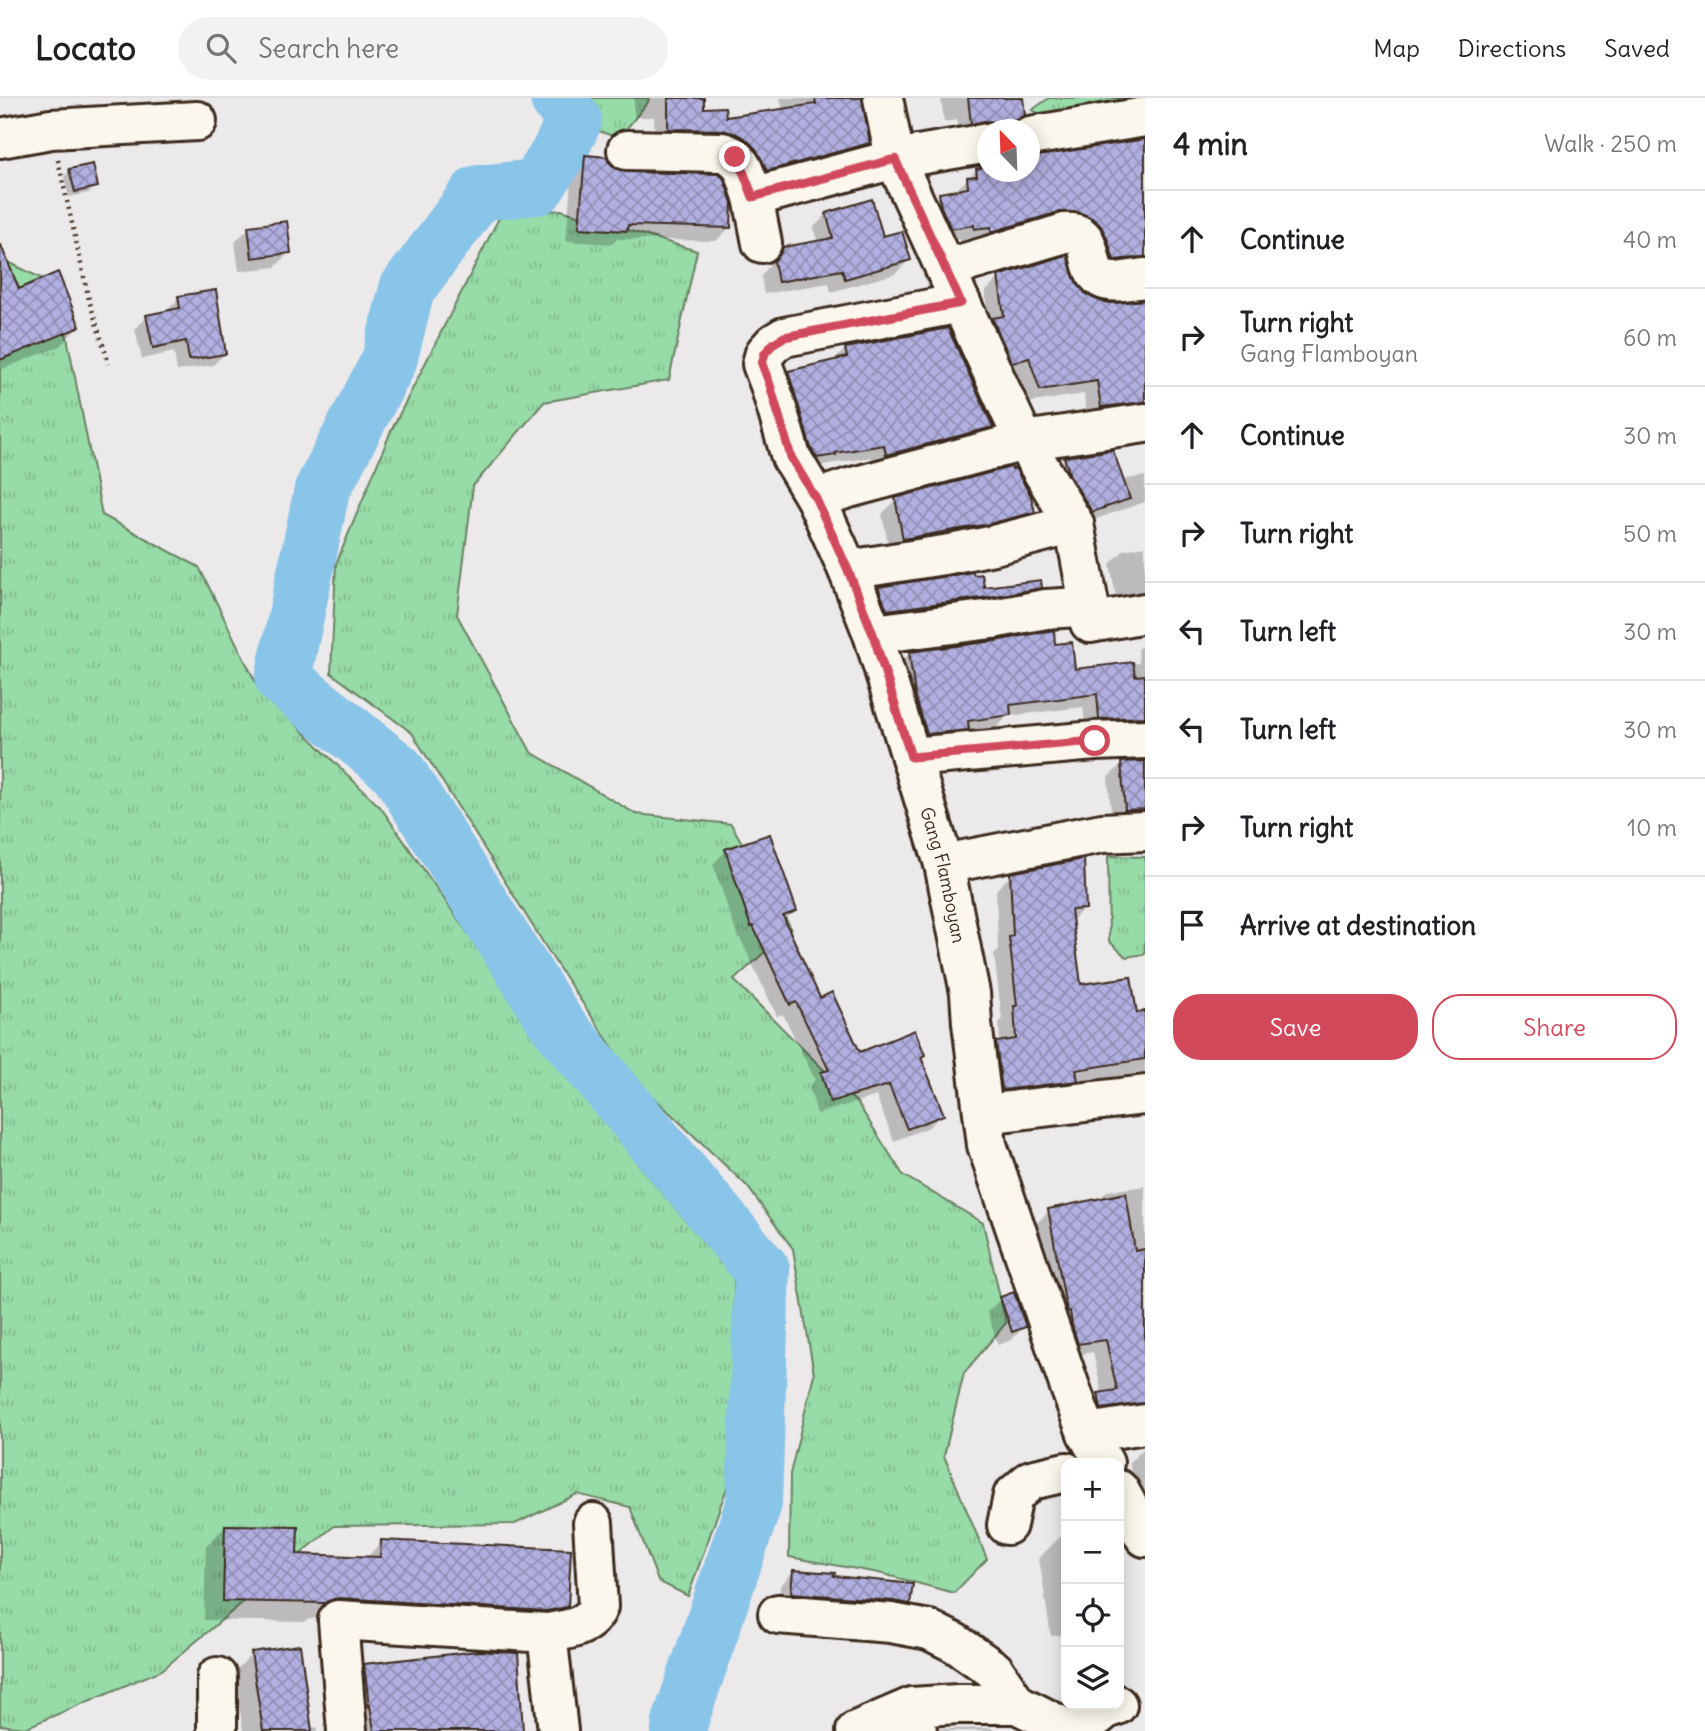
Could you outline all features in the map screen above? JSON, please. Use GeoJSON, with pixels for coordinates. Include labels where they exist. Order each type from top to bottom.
{"type":"FeatureCollection","features":[{"type":"Feature","properties":{"kind":"street"},"geometry":{"type":"LineString","coordinates":[[883,98],[895,159],[1024,441],[1074,524],[1090,623],[1145,613]]}},
{"type":"Feature","properties":{"kind":"street"},"geometry":{"type":"LineString","coordinates":[[1040,134],[1145,117]]}},
{"type":"Feature","properties":{"kind":"street"},"geometry":{"type":"LineString","coordinates":[[0,138],[51,129],[197,121]]}},
{"type":"Feature","properties":{"kind":"street"},"geometry":{"type":"LineString","coordinates":[[753,197],[895,159],[977,145]]}},
{"type":"Feature","properties":{"kind":"street"},"geometry":{"type":"LineString","coordinates":[[627,150],[731,154],[739,161],[753,197],[762,243]]}},
{"type":"Feature","properties":{"kind":"street"},"geometry":{"type":"LineString","coordinates":[[945,269],[1079,233],[1086,243],[1095,274],[1111,281],[1145,278]]}},
{"type":"Feature","properties":{"kind":"street","name":"Gang Flamboyan"},"geometry":{"type":"LineString","coordinates":[[961,303],[784,337],[765,353],[762,364],[791,457],[816,499],[873,634],[944,864],[970,993],[987,1145],[1096,1448]]}},
{"type":"Feature","properties":{"kind":"street"},"geometry":{"type":"LineString","coordinates":[[816,499],[1024,441],[1145,423]]}},
{"type":"Feature","properties":{"kind":"street"},"geometry":{"type":"LineString","coordinates":[[848,570],[972,550],[1074,524]]}},
{"type":"Feature","properties":{"kind":"street"},"geometry":{"type":"LineString","coordinates":[[873,634],[1089,604]]}},
{"type":"Feature","properties":{"kind":"street"},"geometry":{"type":"LineString","coordinates":[[911,757],[1145,739]]}},
{"type":"Feature","properties":{"kind":"street"},"geometry":{"type":"LineString","coordinates":[[944,864],[1102,833],[1145,831]]}},
{"type":"Feature","properties":{"kind":"street"},"geometry":{"type":"LineString","coordinates":[[984,1114],[1145,1095]]}},
{"type":"Feature","properties":{"kind":"street"},"geometry":{"type":"LineString","coordinates":[[1096,1448],[1145,1424]]}},
{"type":"Feature","properties":{"kind":"street"},"geometry":{"type":"LineString","coordinates":[[1007,1525],[1013,1496],[1031,1480],[1061,1473]]}},
{"type":"Feature","properties":{"kind":"street"},"geometry":{"type":"LineString","coordinates":[[1124,1499],[1145,1537]]}},
{"type":"Feature","properties":{"kind":"street"},"geometry":{"type":"LineString","coordinates":[[346,1731],[338,1620],[547,1633],[581,1626],[598,1607],[593,1523]]}},
{"type":"Feature","properties":{"kind":"street"},"geometry":{"type":"LineString","coordinates":[[778,1614],[891,1623],[929,1630],[955,1643],[994,1670],[1017,1704]]}},
{"type":"Feature","properties":{"kind":"street"},"geometry":{"type":"LineString","coordinates":[[547,1633],[558,1731]]}},
{"type":"Feature","properties":{"kind":"street"},"geometry":{"type":"LineString","coordinates":[[217,1677],[217,1731]]}},
{"type":"Feature","properties":{"kind":"street"},"geometry":{"type":"LineString","coordinates":[[1124,1702],[1145,1695]]}},
{"type":"Feature","properties":{"kind":"street"},"geometry":{"type":"LineString","coordinates":[[856,1731],[915,1719],[958,1704],[1017,1704],[1071,1731]]}},
{"type":"Feature","properties":{"kind":"street"},"geometry":{"type":"LineString","coordinates":[[1079,1731],[1105,1710]]}},
{"type":"Feature","properties":{"kind":"path"},"geometry":{"type":"LineString","coordinates":[[51,129],[89,300],[109,364]]}},
{"type":"Feature","properties":{"kind":"green space"},"geometry":{"type":"Polygon","coordinates":[[[578,98],[649,98],[619,138],[598,131],[578,98]]]}},
{"type":"Feature","properties":{"kind":"green space"},"geometry":{"type":"Polygon","coordinates":[[[1049,98],[1145,100],[1053,121],[1032,110],[1049,98]]]}},
{"type":"Feature","properties":{"kind":"green space"},"geometry":{"type":"Polygon","coordinates":[[[561,210],[697,251],[669,380],[544,402],[473,486],[457,615],[531,752],[636,814],[731,824],[791,928],[734,980],[858,1104],[903,1175],[983,1223],[1006,1323],[964,1373],[944,1456],[987,1559],[954,1593],[879,1573],[789,1557],[790,1474],[814,1374],[793,1249],[747,1186],[633,1078],[559,968],[412,733],[331,673],[336,564],[391,431],[500,216],[561,210]]]}},
{"type":"Feature","properties":{"kind":"green space"},"geometry":{"type":"Polygon","coordinates":[[[0,258],[57,286],[102,515],[199,567],[258,687],[381,808],[503,984],[639,1165],[734,1278],[733,1471],[688,1596],[658,1581],[630,1507],[577,1494],[515,1524],[334,1526],[162,1670],[25,1728],[0,1725],[0,258]]]}},
{"type":"Feature","properties":{"kind":"green space"},"geometry":{"type":"Polygon","coordinates":[[[1108,856],[1145,857],[1145,954],[1126,957],[1109,941],[1108,856]]]}},
{"type":"Feature","properties":{"kind":"building"},"geometry":{"type":"Polygon","coordinates":[[[668,98],[704,98],[704,108],[725,107],[726,117],[816,104],[815,98],[862,98],[870,143],[767,171],[756,149],[737,134],[722,130],[668,129],[668,98]]]}},
{"type":"Feature","properties":{"kind":"building"},"geometry":{"type":"Polygon","coordinates":[[[968,98],[1023,98],[1025,115],[1018,119],[977,119],[977,123],[971,124],[968,98]]]}},
{"type":"Feature","properties":{"kind":"building"},"geometry":{"type":"Polygon","coordinates":[[[1145,139],[1145,257],[1114,260],[1101,226],[1094,219],[1078,212],[1059,212],[991,232],[991,227],[974,229],[974,225],[951,229],[941,207],[939,193],[968,188],[967,177],[977,176],[977,182],[1040,182],[1040,155],[1145,139]]]}},
{"type":"Feature","properties":{"kind":"building"},"geometry":{"type":"Polygon","coordinates":[[[585,155],[607,157],[615,168],[627,172],[719,174],[724,179],[732,203],[731,228],[628,225],[627,231],[579,228],[585,155]]]}},
{"type":"Feature","properties":{"kind":"building"},"geometry":{"type":"Polygon","coordinates":[[[93,164],[98,187],[75,192],[69,169],[93,164]]]}},
{"type":"Feature","properties":{"kind":"building"},"geometry":{"type":"Polygon","coordinates":[[[872,199],[883,236],[902,231],[911,260],[845,279],[842,270],[778,282],[774,261],[783,247],[833,238],[826,213],[872,199]]]}},
{"type":"Feature","properties":{"kind":"building"},"geometry":{"type":"Polygon","coordinates":[[[287,221],[291,253],[252,258],[248,226],[287,221]]]}},
{"type":"Feature","properties":{"kind":"building"},"geometry":{"type":"Polygon","coordinates":[[[0,245],[19,289],[58,272],[80,327],[0,360],[0,245]]]}},
{"type":"Feature","properties":{"kind":"building"},"geometry":{"type":"Polygon","coordinates":[[[1067,255],[1075,280],[1085,293],[1093,298],[1114,303],[1145,300],[1145,402],[1101,407],[1097,381],[1040,390],[1029,358],[1012,363],[992,318],[1004,316],[998,276],[1067,255]]]}},
{"type":"Feature","properties":{"kind":"building"},"geometry":{"type":"Polygon","coordinates":[[[216,290],[226,354],[189,360],[186,341],[153,348],[146,315],[180,308],[178,296],[216,290]]]}},
{"type":"Feature","properties":{"kind":"building"},"geometry":{"type":"Polygon","coordinates":[[[948,328],[993,427],[886,455],[884,445],[817,458],[811,448],[788,371],[847,357],[845,348],[948,328]]]}},
{"type":"Feature","properties":{"kind":"building"},"geometry":{"type":"Polygon","coordinates":[[[1113,450],[1130,499],[1092,512],[1070,476],[1064,457],[1113,450]]]}},
{"type":"Feature","properties":{"kind":"building"},"geometry":{"type":"Polygon","coordinates":[[[1015,468],[1031,496],[1035,512],[989,524],[903,539],[895,498],[1015,468]]]}},
{"type":"Feature","properties":{"kind":"building"},"geometry":{"type":"Polygon","coordinates":[[[973,572],[974,575],[982,574],[984,587],[1041,580],[1042,588],[887,610],[878,587],[973,572]]]}},
{"type":"Feature","properties":{"kind":"building"},"geometry":{"type":"Polygon","coordinates":[[[1054,630],[1055,644],[1072,642],[1075,669],[1133,662],[1135,676],[1145,675],[1145,717],[1099,719],[1097,694],[1010,705],[1011,715],[968,721],[969,730],[927,734],[915,695],[909,652],[1054,630]]]}},
{"type":"Feature","properties":{"kind":"building"},"geometry":{"type":"Polygon","coordinates":[[[1145,761],[1145,809],[1125,810],[1121,762],[1145,761]]]}},
{"type":"Feature","properties":{"kind":"building"},"geometry":{"type":"Polygon","coordinates":[[[770,834],[797,911],[783,916],[820,998],[832,992],[860,1052],[915,1030],[925,1055],[921,1057],[944,1115],[907,1129],[889,1085],[830,1102],[821,1072],[829,1070],[796,1002],[790,1005],[753,926],[751,927],[725,849],[770,834]]]}},
{"type":"Feature","properties":{"kind":"building"},"geometry":{"type":"Polygon","coordinates":[[[1084,859],[1086,909],[1071,910],[1081,984],[1131,977],[1137,1013],[1145,1011],[1145,1059],[1076,1070],[1078,1081],[1002,1090],[996,1042],[1016,1039],[1014,1006],[1017,1006],[1009,937],[1013,936],[1010,873],[1084,859]]]}},
{"type":"Feature","properties":{"kind":"building"},"geometry":{"type":"Polygon","coordinates":[[[1126,1193],[1135,1251],[1145,1249],[1145,1403],[1101,1409],[1098,1393],[1117,1390],[1106,1340],[1078,1344],[1070,1311],[1067,1312],[1048,1209],[1126,1193]]]}},
{"type":"Feature","properties":{"kind":"building"},"geometry":{"type":"Polygon","coordinates":[[[1014,1292],[1026,1327],[1012,1332],[1000,1297],[1014,1292]]]}},
{"type":"Feature","properties":{"kind":"building"},"geometry":{"type":"Polygon","coordinates":[[[225,1525],[298,1526],[297,1554],[380,1557],[381,1540],[571,1549],[568,1607],[546,1611],[339,1598],[325,1603],[223,1601],[225,1525]]]}},
{"type":"Feature","properties":{"kind":"building"},"geometry":{"type":"Polygon","coordinates":[[[793,1570],[913,1584],[910,1604],[791,1593],[793,1570]]]}},
{"type":"Feature","properties":{"kind":"building"},"geometry":{"type":"Polygon","coordinates":[[[300,1645],[312,1731],[263,1731],[251,1652],[300,1645]]]}},
{"type":"Feature","properties":{"kind":"building"},"geometry":{"type":"Polygon","coordinates":[[[478,1651],[518,1653],[523,1731],[374,1731],[364,1664],[478,1651]]]}},
{"type":"Feature","properties":{"kind":"waterway"},"geometry":{"type":"LineString","coordinates":[[558,98],[574,121],[558,154],[537,187],[478,193],[407,289],[389,361],[322,490],[283,679],[397,770],[557,1024],[762,1270],[754,1503],[679,1731]]}},
{"type":"Feature","properties":{"kind":"route"},"geometry":{"type":"LineString","coordinates":[[735,157],[753,197],[895,159],[961,303],[784,337],[765,353],[762,364],[791,457],[816,499],[873,634],[911,757],[1095,741]]}}]}
